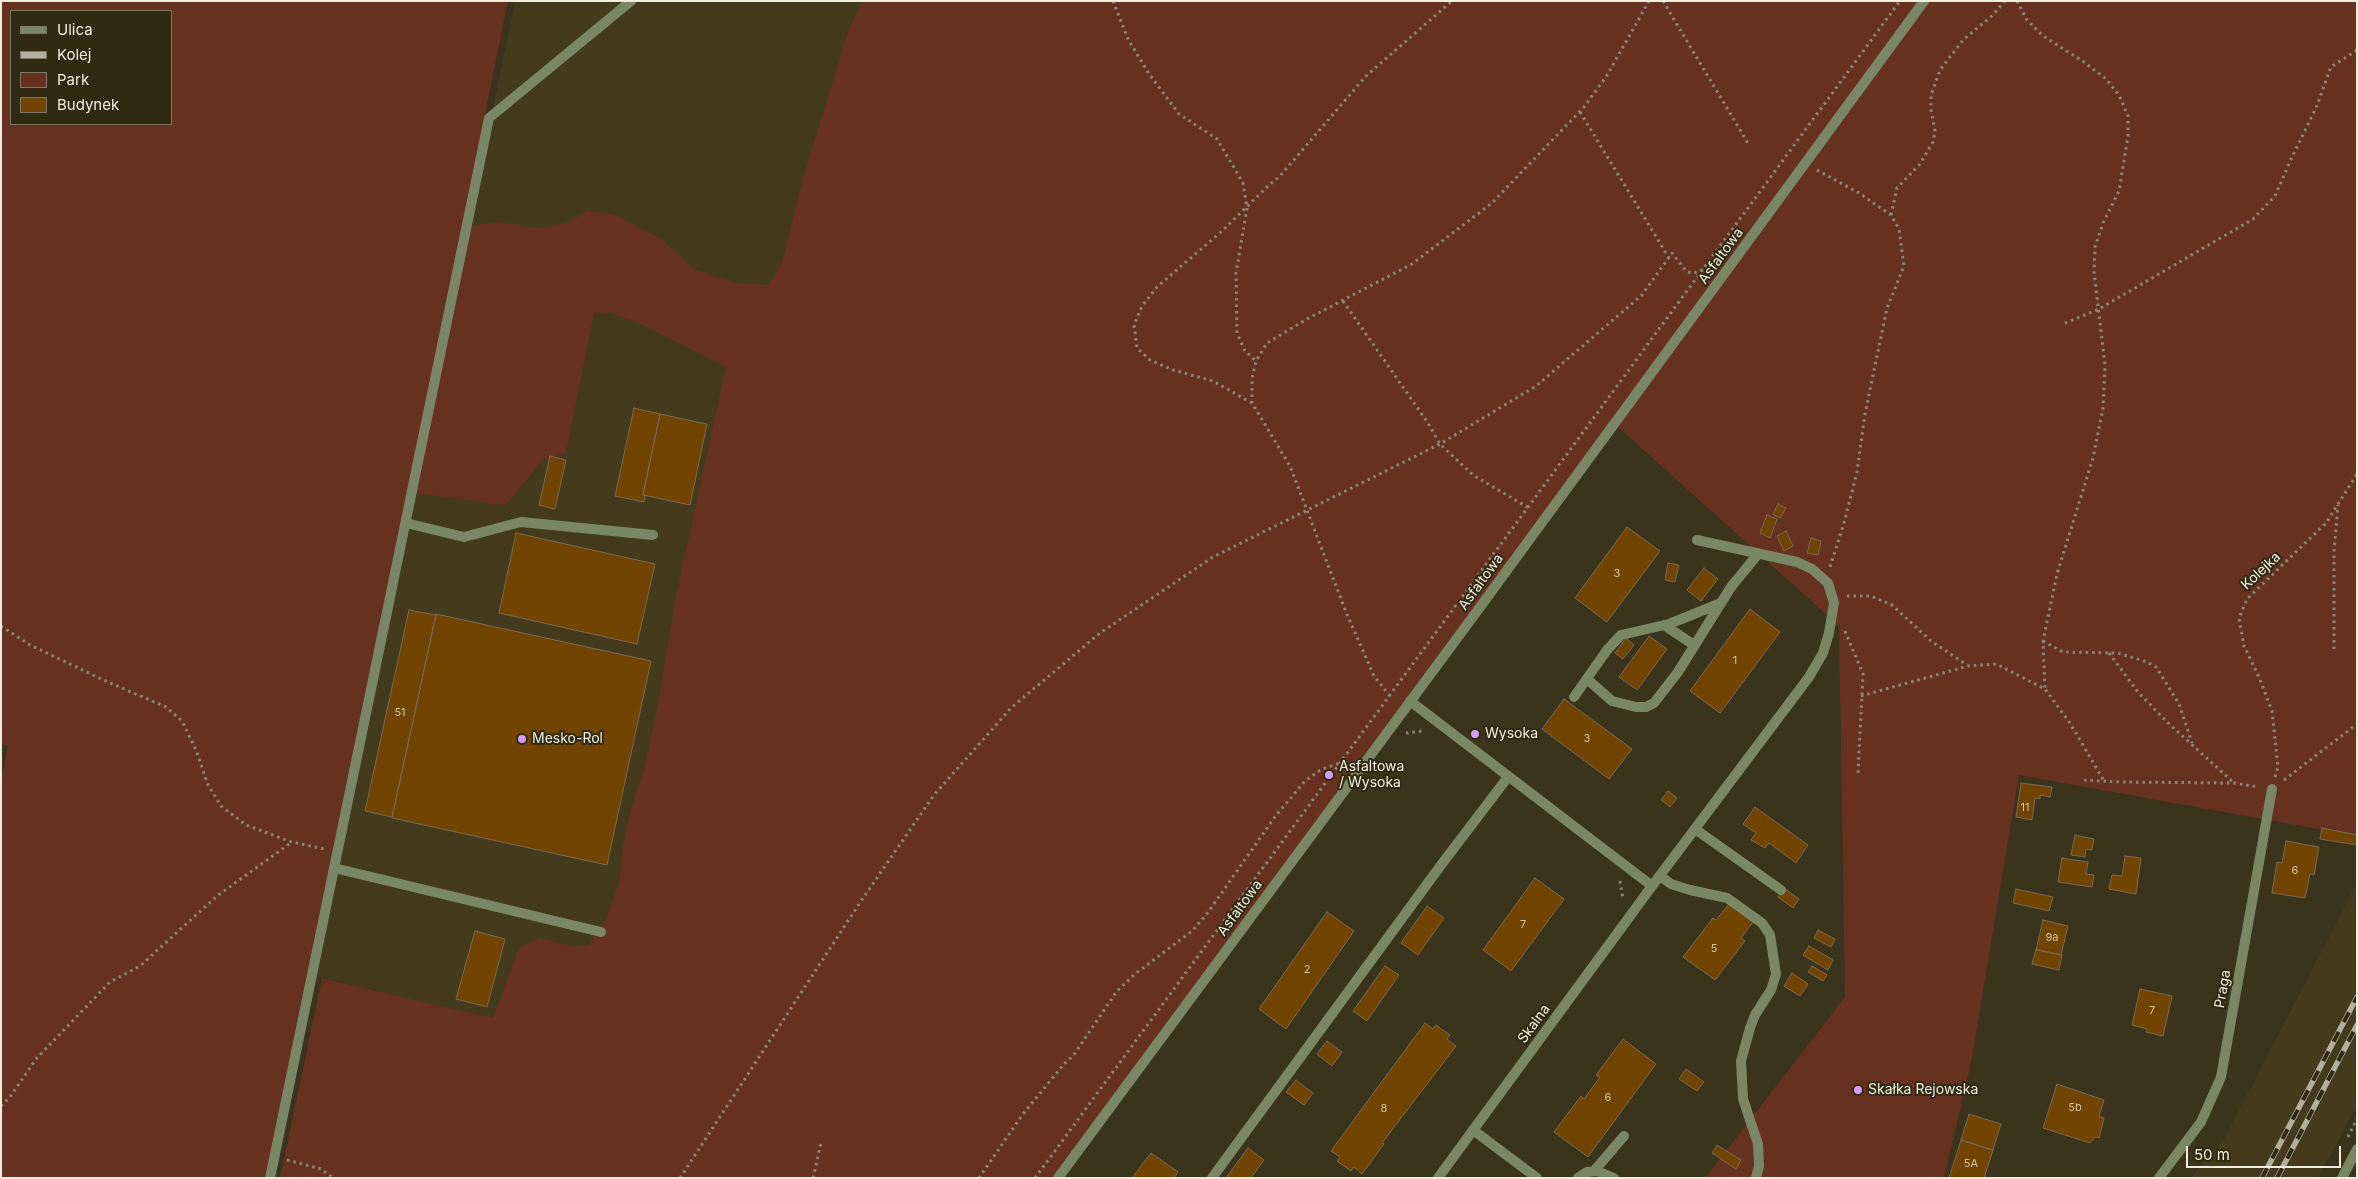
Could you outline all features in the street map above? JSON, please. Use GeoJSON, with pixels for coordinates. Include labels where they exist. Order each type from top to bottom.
{"type":"FeatureCollection","features":[{"type":"Feature","properties":{"kind":"street"},"geometry":{"type":"LineString","coordinates":[[270,1178],[489,118],[631,1]]}},
{"type":"Feature","properties":{"kind":"street","name":"Asfaltowa"},"geometry":{"type":"LineString","coordinates":[[1058,1178],[1924,1]]}},
{"type":"Feature","properties":{"kind":"street"},"geometry":{"type":"LineString","coordinates":[[406,523],[464,537],[521,522],[653,535]]}},
{"type":"Feature","properties":{"kind":"street"},"geometry":{"type":"LineString","coordinates":[[1697,540],[1797,562],[1812,569],[1826,581]]}},
{"type":"Feature","properties":{"kind":"street"},"geometry":{"type":"LineString","coordinates":[[1587,679],[1612,701],[1636,707],[1646,707],[1654,703],[1669,686],[1731,587],[1758,554]]}},
{"type":"Feature","properties":{"kind":"street","name":"Skalna"},"geometry":{"type":"LineString","coordinates":[[1438,1178],[1808,677],[1823,653],[1833,611],[1834,603],[1826,581]]}},
{"type":"Feature","properties":{"kind":"street"},"geometry":{"type":"LineString","coordinates":[[1574,697],[1607,650],[1621,635],[1664,625],[1721,603]]}},
{"type":"Feature","properties":{"kind":"street"},"geometry":{"type":"LineString","coordinates":[[1664,625],[1694,646]]}},
{"type":"Feature","properties":{"kind":"street"},"geometry":{"type":"LineString","coordinates":[[1410,701],[1652,886]]}},
{"type":"Feature","properties":{"kind":"street"},"geometry":{"type":"LineString","coordinates":[[1212,1178],[1440,865],[1508,777]]}},
{"type":"Feature","properties":{"kind":"street","name":"Praga"},"geometry":{"type":"LineString","coordinates":[[2159,1178],[2201,1122],[2221,1077],[2272,789]]}},
{"type":"Feature","properties":{"kind":"street"},"geometry":{"type":"LineString","coordinates":[[1695,829],[1781,890]]}},
{"type":"Feature","properties":{"kind":"street"},"geometry":{"type":"LineString","coordinates":[[334,868],[602,932]]}},
{"type":"Feature","properties":{"kind":"street"},"geometry":{"type":"LineString","coordinates":[[1660,876],[1671,884],[1727,898],[1762,923],[1770,934],[1776,974],[1771,990],[1750,1028],[1741,1061],[1744,1099],[1758,1144],[1759,1166],[1756,1178]]}},
{"type":"Feature","properties":{"kind":"street"},"geometry":{"type":"LineString","coordinates":[[1473,1130],[1537,1178]]}},
{"type":"Feature","properties":{"kind":"street"},"geometry":{"type":"LineString","coordinates":[[1578,1178],[1594,1171],[1624,1136]]}},
{"type":"Feature","properties":{"kind":"street"},"geometry":{"type":"LineString","coordinates":[[2342,1178],[2357,1149]]}},
{"type":"Feature","properties":{"kind":"street"},"geometry":{"type":"LineString","coordinates":[[1594,1171],[1614,1178]]}},
{"type":"Feature","properties":{"kind":"path"},"geometry":{"type":"LineString","coordinates":[[1113,1],[1128,39],[1155,82],[1179,114],[1217,139],[1234,163],[1244,183],[1246,208],[1236,273],[1236,333],[1246,351],[1256,361]]}},
{"type":"Feature","properties":{"kind":"path"},"geometry":{"type":"LineString","coordinates":[[1390,696],[1374,676],[1290,466],[1252,403],[1212,381],[1173,370],[1150,360],[1137,348],[1134,325],[1142,306],[1156,287],[1222,231],[1304,150],[1366,76],[1452,1]]}},
{"type":"Feature","properties":{"kind":"path"},"geometry":{"type":"LineString","coordinates":[[1252,403],[1252,378],[1256,361],[1267,343],[1307,319],[1412,264],[1471,220],[1519,176],[1580,112],[1606,78],[1649,1]]}},
{"type":"Feature","properties":{"kind":"path"},"geometry":{"type":"LineString","coordinates":[[1663,1],[1749,145]]}},
{"type":"Feature","properties":{"kind":"path"},"geometry":{"type":"LineString","coordinates":[[1035,1178],[1900,1]]}},
{"type":"Feature","properties":{"kind":"path"},"geometry":{"type":"LineString","coordinates":[[1890,215],[1897,188],[1920,164],[1933,142],[1935,131],[1931,110],[1931,95],[1940,70],[1964,39],[1993,15],[2004,1]]}},
{"type":"Feature","properties":{"kind":"path"},"geometry":{"type":"LineString","coordinates":[[2017,1],[2028,20],[2043,36],[2084,62],[2106,79],[2119,95],[2128,116],[2128,136],[2119,191],[2103,223],[2095,247],[2094,272],[2100,309],[2105,365],[2103,408],[2093,458],[2057,574],[2043,641],[2045,689]]}},
{"type":"Feature","properties":{"kind":"path"},"geometry":{"type":"LineString","coordinates":[[2065,324],[2100,309],[2253,219],[2276,196],[2292,157],[2316,108],[2331,67],[2357,50]]}},
{"type":"Feature","properties":{"kind":"path"},"geometry":{"type":"LineString","coordinates":[[1580,112],[1669,258]]}},
{"type":"Feature","properties":{"kind":"path"},"geometry":{"type":"LineString","coordinates":[[1805,163],[1860,193],[1890,215],[1899,229],[1904,266],[1887,308],[1865,414],[1857,472],[1826,581]]}},
{"type":"Feature","properties":{"kind":"path"},"geometry":{"type":"LineString","coordinates":[[680,1178],[861,901],[934,795],[1011,708],[1100,632],[1213,557],[1440,444],[1536,386],[1642,295],[1672,253],[1687,272],[1694,273],[1704,269]]}},
{"type":"Feature","properties":{"kind":"path"},"geometry":{"type":"LineString","coordinates":[[1342,301],[1428,423],[1440,444],[1473,475],[1529,508]]}},
{"type":"Feature","properties":{"kind":"path","name":"Kolejka"},"geometry":{"type":"LineString","coordinates":[[2272,789],[2278,767],[2272,711],[2259,677],[2244,646],[2239,618],[2247,599],[2326,523],[2357,474]]}},
{"type":"Feature","properties":{"kind":"path"},"geometry":{"type":"LineString","coordinates":[[2334,649],[2334,551],[2338,504]]}},
{"type":"Feature","properties":{"kind":"path"},"geometry":{"type":"LineString","coordinates":[[1832,596],[1871,596],[1892,606],[1931,641],[1968,666]]}},
{"type":"Feature","properties":{"kind":"path"},"geometry":{"type":"LineString","coordinates":[[1833,611],[1849,638],[1863,674],[1858,773]]}},
{"type":"Feature","properties":{"kind":"path"},"geometry":{"type":"LineString","coordinates":[[1,626],[30,645],[166,707],[182,721],[196,750],[208,785],[221,806],[246,825],[292,842],[337,852]]}},
{"type":"Feature","properties":{"kind":"path"},"geometry":{"type":"LineString","coordinates":[[2043,641],[2063,652],[2118,653],[2147,662],[2156,667],[2179,704],[2192,743]]}},
{"type":"Feature","properties":{"kind":"path"},"geometry":{"type":"LineString","coordinates":[[2109,653],[2138,692],[2167,722],[2234,783]]}},
{"type":"Feature","properties":{"kind":"path"},"geometry":{"type":"LineString","coordinates":[[1861,696],[1968,666],[1996,664],[2045,689],[2070,723],[2104,781]]}},
{"type":"Feature","properties":{"kind":"path"},"geometry":{"type":"LineString","coordinates":[[2084,780],[2234,783],[2272,789],[2357,724]]}},
{"type":"Feature","properties":{"kind":"path"},"geometry":{"type":"LineString","coordinates":[[1401,735],[1411,732],[1426,732]]}},
{"type":"Feature","properties":{"kind":"path"},"geometry":{"type":"LineString","coordinates":[[979,1178],[1023,1114],[1064,1064],[1073,1056],[1117,991],[1135,974],[1192,932],[1212,907],[1268,826],[1306,780],[1322,769],[1340,763]]}},
{"type":"Feature","properties":{"kind":"path"},"geometry":{"type":"LineString","coordinates":[[1,1106],[10,1097],[36,1059],[110,982],[140,966],[217,896],[292,842]]}},
{"type":"Feature","properties":{"kind":"path"},"geometry":{"type":"LineString","coordinates":[[1620,875],[1624,909]]}},
{"type":"Feature","properties":{"kind":"path"},"geometry":{"type":"LineString","coordinates":[[813,1178],[821,1143]]}},
{"type":"Feature","properties":{"kind":"path"},"geometry":{"type":"LineString","coordinates":[[274,1157],[321,1170],[333,1178]]}},
{"type":"Feature","properties":{"kind":"shaded area"},"geometry":{"type":"Polygon","coordinates":[[[515,1],[899,1],[654,1057],[316,976],[515,1]]]}},
{"type":"Feature","properties":{"kind":"shaded area"},"geometry":{"type":"Polygon","coordinates":[[[2357,883],[2357,1106],[2318,1178],[2191,1178],[2224,1139],[2357,883]]]}},
{"type":"Feature","properties":{"kind":"green space"},"geometry":{"type":"Polygon","coordinates":[[[1,1],[508,1],[462,227],[498,222],[537,228],[566,223],[588,211],[617,216],[664,241],[694,269],[734,283],[769,285],[782,263],[803,178],[848,32],[862,1],[2357,1],[2357,836],[2019,775],[1972,1058],[1944,1178],[1705,1178],[1845,997],[1839,626],[1618,427],[1063,1178],[280,1178],[322,978],[493,1018],[519,948],[539,938],[572,946],[589,945],[606,919],[619,883],[623,845],[631,809],[646,762],[659,699],[675,601],[726,367],[646,326],[610,313],[594,313],[566,452],[542,461],[506,505],[407,492],[265,1178],[1,1178],[1,781],[8,746],[1,744],[1,1]]]}},
{"type":"Feature","properties":{"kind":"building"},"geometry":{"type":"Polygon","coordinates":[[[634,408],[660,414],[643,495],[645,495],[644,502],[615,496],[634,408]]]}},
{"type":"Feature","properties":{"kind":"building"},"geometry":{"type":"Polygon","coordinates":[[[660,414],[707,424],[690,505],[643,495],[660,414]]]}},
{"type":"Feature","properties":{"kind":"building"},"geometry":{"type":"Polygon","coordinates":[[[550,456],[566,460],[555,509],[539,505],[550,456]]]}},
{"type":"Feature","properties":{"kind":"building"},"geometry":{"type":"Polygon","coordinates":[[[1778,504],[1786,508],[1780,518],[1773,514],[1778,504]]]}},
{"type":"Feature","properties":{"kind":"building"},"geometry":{"type":"Polygon","coordinates":[[[1767,515],[1777,519],[1770,538],[1760,533],[1767,515]]]}},
{"type":"Feature","properties":{"kind":"building"},"geometry":{"type":"Polygon","coordinates":[[[1627,527],[1660,551],[1607,622],[1575,598],[1627,527]]]}},
{"type":"Feature","properties":{"kind":"building"},"geometry":{"type":"Polygon","coordinates":[[[1786,531],[1793,546],[1784,551],[1777,536],[1786,531]]]}},
{"type":"Feature","properties":{"kind":"building"},"geometry":{"type":"Polygon","coordinates":[[[516,533],[655,564],[637,644],[499,613],[516,533]]]}},
{"type":"Feature","properties":{"kind":"building"},"geometry":{"type":"Polygon","coordinates":[[[1811,538],[1821,541],[1818,555],[1807,553],[1811,538]]]}},
{"type":"Feature","properties":{"kind":"building"},"geometry":{"type":"Polygon","coordinates":[[[1668,563],[1679,565],[1675,582],[1665,580],[1668,563]]]}},
{"type":"Feature","properties":{"kind":"building"},"geometry":{"type":"Polygon","coordinates":[[[1704,568],[1718,579],[1701,601],[1687,590],[1704,568]]]}},
{"type":"Feature","properties":{"kind":"building"},"geometry":{"type":"Polygon","coordinates":[[[1750,609],[1780,632],[1720,713],[1690,691],[1750,609]]]}},
{"type":"Feature","properties":{"kind":"building"},"geometry":{"type":"Polygon","coordinates":[[[409,610],[436,615],[392,817],[365,811],[409,610]]]}},
{"type":"Feature","properties":{"kind":"building","name":"Mesko-Rol"},"geometry":{"type":"Polygon","coordinates":[[[436,614],[651,661],[607,865],[392,818],[436,614]]]}},
{"type":"Feature","properties":{"kind":"building"},"geometry":{"type":"Polygon","coordinates":[[[1649,636],[1667,649],[1637,690],[1619,677],[1649,636]]]}},
{"type":"Feature","properties":{"kind":"building"},"geometry":{"type":"Polygon","coordinates":[[[1626,638],[1634,645],[1623,659],[1615,653],[1626,638]]]}},
{"type":"Feature","properties":{"kind":"building"},"geometry":{"type":"Polygon","coordinates":[[[1564,699],[1632,749],[1609,779],[1542,729],[1564,699]]]}},
{"type":"Feature","properties":{"kind":"building"},"geometry":{"type":"Polygon","coordinates":[[[2021,783],[2052,787],[2050,797],[2040,795],[2040,799],[2035,798],[2032,820],[2016,817],[2021,783]]]}},
{"type":"Feature","properties":{"kind":"building"},"geometry":{"type":"Polygon","coordinates":[[[1668,791],[1677,798],[1670,807],[1661,800],[1668,791]]]}},
{"type":"Feature","properties":{"kind":"building"},"geometry":{"type":"Polygon","coordinates":[[[1755,807],[1808,845],[1796,863],[1769,843],[1765,848],[1751,840],[1756,833],[1743,824],[1755,807]]]}},
{"type":"Feature","properties":{"kind":"building"},"geometry":{"type":"Polygon","coordinates":[[[2322,828],[2357,835],[2357,845],[2320,839],[2322,828]]]}},
{"type":"Feature","properties":{"kind":"building"},"geometry":{"type":"Polygon","coordinates":[[[2075,835],[2094,839],[2092,850],[2086,849],[2085,857],[2071,855],[2075,835]]]}},
{"type":"Feature","properties":{"kind":"building"},"geometry":{"type":"Polygon","coordinates":[[[2286,841],[2319,847],[2314,875],[2310,874],[2305,898],[2272,893],[2277,862],[2282,863],[2286,841]]]}},
{"type":"Feature","properties":{"kind":"building"},"geometry":{"type":"Polygon","coordinates":[[[2125,856],[2141,858],[2136,894],[2109,889],[2112,875],[2122,876],[2125,856]]]}},
{"type":"Feature","properties":{"kind":"building"},"geometry":{"type":"Polygon","coordinates":[[[2062,858],[2088,862],[2086,874],[2094,875],[2092,887],[2058,882],[2062,858]]]}},
{"type":"Feature","properties":{"kind":"building"},"geometry":{"type":"Polygon","coordinates":[[[1535,878],[1564,899],[1511,971],[1483,950],[1535,878]]]}},
{"type":"Feature","properties":{"kind":"building"},"geometry":{"type":"Polygon","coordinates":[[[1784,888],[1799,899],[1793,908],[1778,897],[1784,888]]]}},
{"type":"Feature","properties":{"kind":"building"},"geometry":{"type":"Polygon","coordinates":[[[2016,889],[2053,897],[2049,911],[2013,903],[2016,889]]]}},
{"type":"Feature","properties":{"kind":"building"},"geometry":{"type":"Polygon","coordinates":[[[1729,904],[1753,922],[1741,938],[1745,941],[1715,980],[1683,957],[1713,918],[1716,920],[1729,904]]]}},
{"type":"Feature","properties":{"kind":"building"},"geometry":{"type":"Polygon","coordinates":[[[1427,906],[1444,918],[1418,955],[1401,943],[1427,906]]]}},
{"type":"Feature","properties":{"kind":"building"},"geometry":{"type":"Polygon","coordinates":[[[1327,912],[1354,931],[1286,1029],[1259,1009],[1327,912]]]}},
{"type":"Feature","properties":{"kind":"building"},"geometry":{"type":"Polygon","coordinates":[[[2043,920],[2068,926],[2061,955],[2036,950],[2043,920]]]}},
{"type":"Feature","properties":{"kind":"building"},"geometry":{"type":"Polygon","coordinates":[[[1818,930],[1835,939],[1831,947],[1814,938],[1818,930]]]}},
{"type":"Feature","properties":{"kind":"building"},"geometry":{"type":"Polygon","coordinates":[[[475,931],[505,939],[487,1007],[456,999],[475,931]]]}},
{"type":"Feature","properties":{"kind":"building"},"geometry":{"type":"Polygon","coordinates":[[[1809,946],[1833,960],[1828,970],[1803,955],[1809,946]]]}},
{"type":"Feature","properties":{"kind":"building"},"geometry":{"type":"Polygon","coordinates":[[[2036,949],[2062,955],[2059,970],[2032,964],[2036,949]]]}},
{"type":"Feature","properties":{"kind":"building"},"geometry":{"type":"Polygon","coordinates":[[[1385,966],[1399,975],[1367,1021],[1353,1011],[1385,966]]]}},
{"type":"Feature","properties":{"kind":"building"},"geometry":{"type":"Polygon","coordinates":[[[1812,966],[1827,975],[1823,981],[1808,972],[1812,966]]]}},
{"type":"Feature","properties":{"kind":"building"},"geometry":{"type":"Polygon","coordinates":[[[1792,973],[1808,984],[1800,996],[1784,986],[1792,973]]]}},
{"type":"Feature","properties":{"kind":"building"},"geometry":{"type":"Polygon","coordinates":[[[2140,989],[2172,996],[2163,1036],[2146,1032],[2147,1029],[2132,1025],[2140,989]]]}},
{"type":"Feature","properties":{"kind":"building"},"geometry":{"type":"Polygon","coordinates":[[[1425,1023],[1433,1029],[1436,1025],[1450,1035],[1447,1039],[1456,1046],[1382,1143],[1384,1144],[1362,1174],[1354,1167],[1351,1171],[1337,1161],[1340,1157],[1331,1151],[1425,1023]]]}},
{"type":"Feature","properties":{"kind":"building"},"geometry":{"type":"Polygon","coordinates":[[[1623,1039],[1656,1064],[1588,1157],[1554,1132],[1581,1096],[1584,1099],[1600,1077],[1596,1075],[1623,1039]]]}},
{"type":"Feature","properties":{"kind":"building"},"geometry":{"type":"Polygon","coordinates":[[[1327,1041],[1342,1052],[1332,1066],[1317,1054],[1327,1041]]]}},
{"type":"Feature","properties":{"kind":"building"},"geometry":{"type":"Polygon","coordinates":[[[1686,1069],[1704,1082],[1697,1091],[1679,1079],[1686,1069]]]}},
{"type":"Feature","properties":{"kind":"building"},"geometry":{"type":"Polygon","coordinates":[[[1296,1080],[1313,1093],[1304,1105],[1286,1092],[1296,1080]]]}},
{"type":"Feature","properties":{"kind":"building"},"geometry":{"type":"Polygon","coordinates":[[[2057,1084],[2104,1100],[2099,1116],[2104,1118],[2099,1138],[2095,1137],[2090,1143],[2043,1128],[2057,1084]]]}},
{"type":"Feature","properties":{"kind":"building"},"geometry":{"type":"Polygon","coordinates":[[[1969,1114],[2001,1124],[1993,1150],[1961,1140],[1969,1114]]]}},
{"type":"Feature","properties":{"kind":"building"},"geometry":{"type":"Polygon","coordinates":[[[1961,1140],[1993,1150],[1984,1178],[1949,1178],[1961,1140]]]}},
{"type":"Feature","properties":{"kind":"building"},"geometry":{"type":"Polygon","coordinates":[[[1717,1145],[1741,1160],[1736,1169],[1712,1153],[1717,1145]]]}},
{"type":"Feature","properties":{"kind":"building"},"geometry":{"type":"Polygon","coordinates":[[[1248,1148],[1264,1160],[1251,1178],[1226,1178],[1248,1148]]]}},
{"type":"Feature","properties":{"kind":"building"},"geometry":{"type":"Polygon","coordinates":[[[1151,1153],[1178,1172],[1174,1178],[1132,1178],[1151,1153]]]}},
{"type":"Feature","properties":{"kind":"railway"},"geometry":{"type":"LineString","coordinates":[[2262,1178],[2357,997]]}},
{"type":"Feature","properties":{"kind":"railway"},"geometry":{"type":"LineString","coordinates":[[2277,1178],[2357,1025]]}},
{"type":"Feature","properties":{"kind":"place","name":"Wysoka"},"geometry":{"type":"Point","coordinates":[1475,734]}},
{"type":"Feature","properties":{"kind":"place","name":"Mesko-Rol"},"geometry":{"type":"Point","coordinates":[522,739]}},
{"type":"Feature","properties":{"kind":"place","name":"Asfaltowa / Wysoka"},"geometry":{"type":"Point","coordinates":[1329,775]}},
{"type":"Feature","properties":{"kind":"place","name":"Skałka Rejowska"},"geometry":{"type":"Point","coordinates":[1858,1090]}}]}
